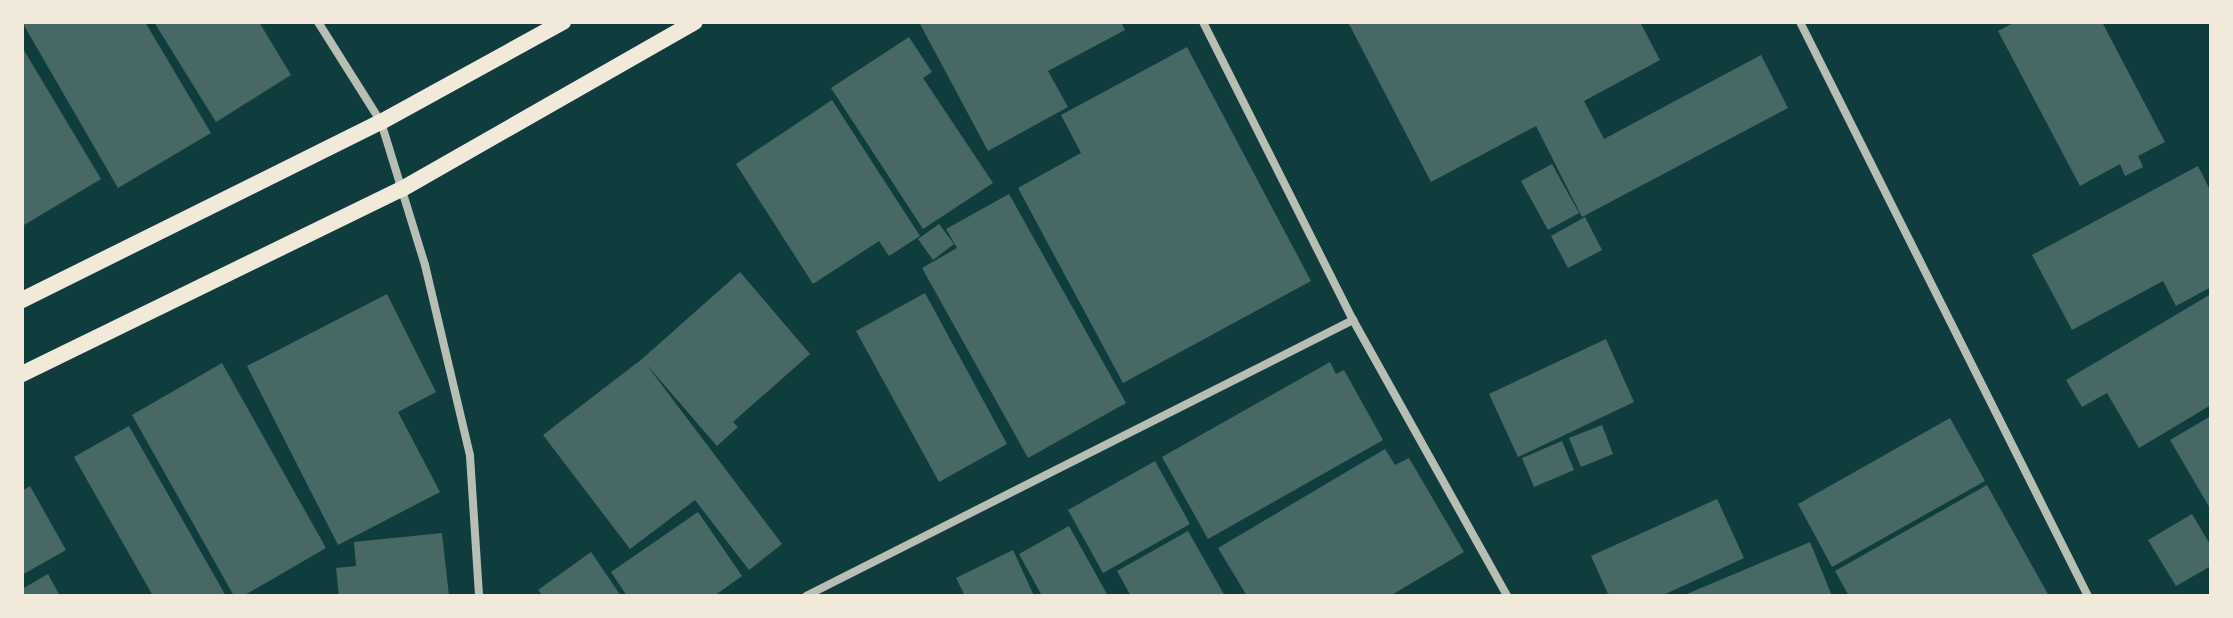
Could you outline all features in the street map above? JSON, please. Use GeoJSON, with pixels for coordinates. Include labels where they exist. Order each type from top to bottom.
{"type":"FeatureCollection","features":[{"type":"Feature","properties":{"kind":"main road"},"geometry":{"type":"LineString","coordinates":[[22,300],[381,122],[563,22]]}},
{"type":"Feature","properties":{"kind":"main road"},"geometry":{"type":"LineString","coordinates":[[22,374],[402,189],[695,22]]}},
{"type":"Feature","properties":{"kind":"street"},"geometry":{"type":"LineString","coordinates":[[318,22],[381,122],[402,189],[470,456],[479,596]]}},
{"type":"Feature","properties":{"kind":"street"},"geometry":{"type":"LineString","coordinates":[[1203,22],[1353,320],[1507,596]]}},
{"type":"Feature","properties":{"kind":"street"},"geometry":{"type":"LineString","coordinates":[[1800,22],[2088,596]]}},
{"type":"Feature","properties":{"kind":"street"},"geometry":{"type":"LineString","coordinates":[[806,596],[1353,320]]}},
{"type":"Feature","properties":{"kind":"building"},"geometry":{"type":"Polygon","coordinates":[[[22,22],[145,22],[211,133],[118,188],[22,22]]]}},
{"type":"Feature","properties":{"kind":"building"},"geometry":{"type":"Polygon","coordinates":[[[154,22],[259,22],[291,75],[216,122],[154,22]]]}},
{"type":"Feature","properties":{"kind":"building"},"geometry":{"type":"Polygon","coordinates":[[[919,22],[1121,22],[1125,30],[1048,71],[1068,107],[988,151],[919,22]]]}},
{"type":"Feature","properties":{"kind":"building"},"geometry":{"type":"Polygon","coordinates":[[[1348,22],[1640,22],[1660,60],[1584,101],[1604,139],[1761,55],[1788,108],[1582,217],[1536,126],[1431,182],[1348,22]]]}},
{"type":"Feature","properties":{"kind":"building"},"geometry":{"type":"Polygon","coordinates":[[[2015,22],[2102,22],[2165,142],[2138,156],[2143,167],[2125,176],[2120,164],[2080,186],[1998,31],[2015,22]]]}},
{"type":"Feature","properties":{"kind":"building"},"geometry":{"type":"Polygon","coordinates":[[[909,37],[932,72],[923,78],[993,183],[923,229],[831,88],[909,37]]]}},
{"type":"Feature","properties":{"kind":"building"},"geometry":{"type":"Polygon","coordinates":[[[22,47],[101,179],[24,225],[22,221],[22,47]]]}},
{"type":"Feature","properties":{"kind":"building"},"geometry":{"type":"Polygon","coordinates":[[[1187,47],[1311,281],[1123,383],[1018,188],[1081,153],[1061,115],[1187,47]]]}},
{"type":"Feature","properties":{"kind":"building"},"geometry":{"type":"Polygon","coordinates":[[[832,100],[920,236],[889,256],[879,241],[813,284],[736,164],[832,100]]]}},
{"type":"Feature","properties":{"kind":"building"},"geometry":{"type":"Polygon","coordinates":[[[1552,164],[1579,213],[1548,230],[1521,181],[1552,164]]]}},
{"type":"Feature","properties":{"kind":"building"},"geometry":{"type":"Polygon","coordinates":[[[2198,166],[2211,192],[2211,287],[2176,306],[2163,281],[2072,330],[2032,255],[2198,166]]]}},
{"type":"Feature","properties":{"kind":"building"},"geometry":{"type":"Polygon","coordinates":[[[1009,194],[1126,403],[1028,458],[922,268],[957,248],[946,229],[1009,194]]]}},
{"type":"Feature","properties":{"kind":"building"},"geometry":{"type":"Polygon","coordinates":[[[1585,217],[1602,250],[1568,268],[1551,236],[1585,217]]]}},
{"type":"Feature","properties":{"kind":"building"},"geometry":{"type":"Polygon","coordinates":[[[939,224],[954,244],[933,260],[918,239],[939,224]]]}},
{"type":"Feature","properties":{"kind":"building"},"geometry":{"type":"Polygon","coordinates":[[[740,272],[810,354],[733,422],[738,427],[717,446],[646,364],[782,544],[749,570],[695,500],[630,549],[543,435],[642,359],[740,272]]]}},
{"type":"Feature","properties":{"kind":"building"},"geometry":{"type":"Polygon","coordinates":[[[925,293],[1007,444],[939,482],[856,331],[925,293]]]}},
{"type":"Feature","properties":{"kind":"building"},"geometry":{"type":"Polygon","coordinates":[[[387,294],[436,392],[398,412],[440,492],[338,545],[247,366],[387,294]]]}},
{"type":"Feature","properties":{"kind":"building"},"geometry":{"type":"Polygon","coordinates":[[[2211,294],[2211,405],[2139,448],[2107,393],[2082,407],[2066,380],[2211,294]]]}},
{"type":"Feature","properties":{"kind":"building"},"geometry":{"type":"Polygon","coordinates":[[[1606,339],[1634,402],[1518,457],[1489,394],[1606,339]]]}},
{"type":"Feature","properties":{"kind":"building"},"geometry":{"type":"Polygon","coordinates":[[[1330,362],[1336,374],[1344,370],[1383,440],[1208,539],[1162,457],[1330,362]]]}},
{"type":"Feature","properties":{"kind":"building"},"geometry":{"type":"Polygon","coordinates":[[[222,363],[326,548],[243,596],[234,596],[132,415],[222,363]]]}},
{"type":"Feature","properties":{"kind":"building"},"geometry":{"type":"Polygon","coordinates":[[[2211,416],[2211,510],[2170,440],[2211,416]]]}},
{"type":"Feature","properties":{"kind":"building"},"geometry":{"type":"Polygon","coordinates":[[[1950,418],[1985,481],[1832,567],[1798,504],[1950,418]]]}},
{"type":"Feature","properties":{"kind":"building"},"geometry":{"type":"Polygon","coordinates":[[[1602,425],[1613,454],[1581,467],[1569,438],[1602,425]]]}},
{"type":"Feature","properties":{"kind":"building"},"geometry":{"type":"Polygon","coordinates":[[[129,426],[226,596],[153,596],[74,457],[129,426]]]}},
{"type":"Feature","properties":{"kind":"building"},"geometry":{"type":"Polygon","coordinates":[[[1562,441],[1574,470],[1534,487],[1522,458],[1562,441]]]}},
{"type":"Feature","properties":{"kind":"building"},"geometry":{"type":"Polygon","coordinates":[[[1385,449],[1395,465],[1409,458],[1464,552],[1390,596],[1247,596],[1218,548],[1385,449]]]}},
{"type":"Feature","properties":{"kind":"building"},"geometry":{"type":"Polygon","coordinates":[[[1155,461],[1190,524],[1103,573],[1068,510],[1155,461]]]}},
{"type":"Feature","properties":{"kind":"building"},"geometry":{"type":"Polygon","coordinates":[[[1987,485],[2049,596],[1849,596],[1835,571],[1987,485]]]}},
{"type":"Feature","properties":{"kind":"building"},"geometry":{"type":"Polygon","coordinates":[[[30,486],[66,550],[22,575],[22,491],[30,486]]]}},
{"type":"Feature","properties":{"kind":"building"},"geometry":{"type":"Polygon","coordinates":[[[1717,499],[1744,558],[1661,596],[1609,596],[1591,556],[1717,499]]]}},
{"type":"Feature","properties":{"kind":"building"},"geometry":{"type":"Polygon","coordinates":[[[698,512],[742,576],[714,596],[627,596],[611,572],[698,512]]]}},
{"type":"Feature","properties":{"kind":"building"},"geometry":{"type":"Polygon","coordinates":[[[2192,514],[2211,546],[2211,566],[2176,586],[2148,540],[2192,514]]]}},
{"type":"Feature","properties":{"kind":"building"},"geometry":{"type":"Polygon","coordinates":[[[1069,526],[1108,596],[1042,596],[1019,554],[1069,526]]]}},
{"type":"Feature","properties":{"kind":"building"},"geometry":{"type":"Polygon","coordinates":[[[1188,531],[1225,596],[1131,596],[1117,571],[1188,531]]]}},
{"type":"Feature","properties":{"kind":"building"},"geometry":{"type":"Polygon","coordinates":[[[442,533],[449,596],[339,596],[336,568],[356,566],[354,542],[442,533]]]}},
{"type":"Feature","properties":{"kind":"building"},"geometry":{"type":"Polygon","coordinates":[[[1810,542],[1832,596],[1682,596],[1810,542]]]}},
{"type":"Feature","properties":{"kind":"building"},"geometry":{"type":"Polygon","coordinates":[[[1013,550],[1034,596],[965,596],[956,578],[1013,550]]]}},
{"type":"Feature","properties":{"kind":"building"},"geometry":{"type":"Polygon","coordinates":[[[591,552],[621,596],[543,596],[538,590],[591,552]]]}},
{"type":"Feature","properties":{"kind":"building"},"geometry":{"type":"Polygon","coordinates":[[[48,574],[60,596],[22,596],[22,589],[48,574]]]}}]}
